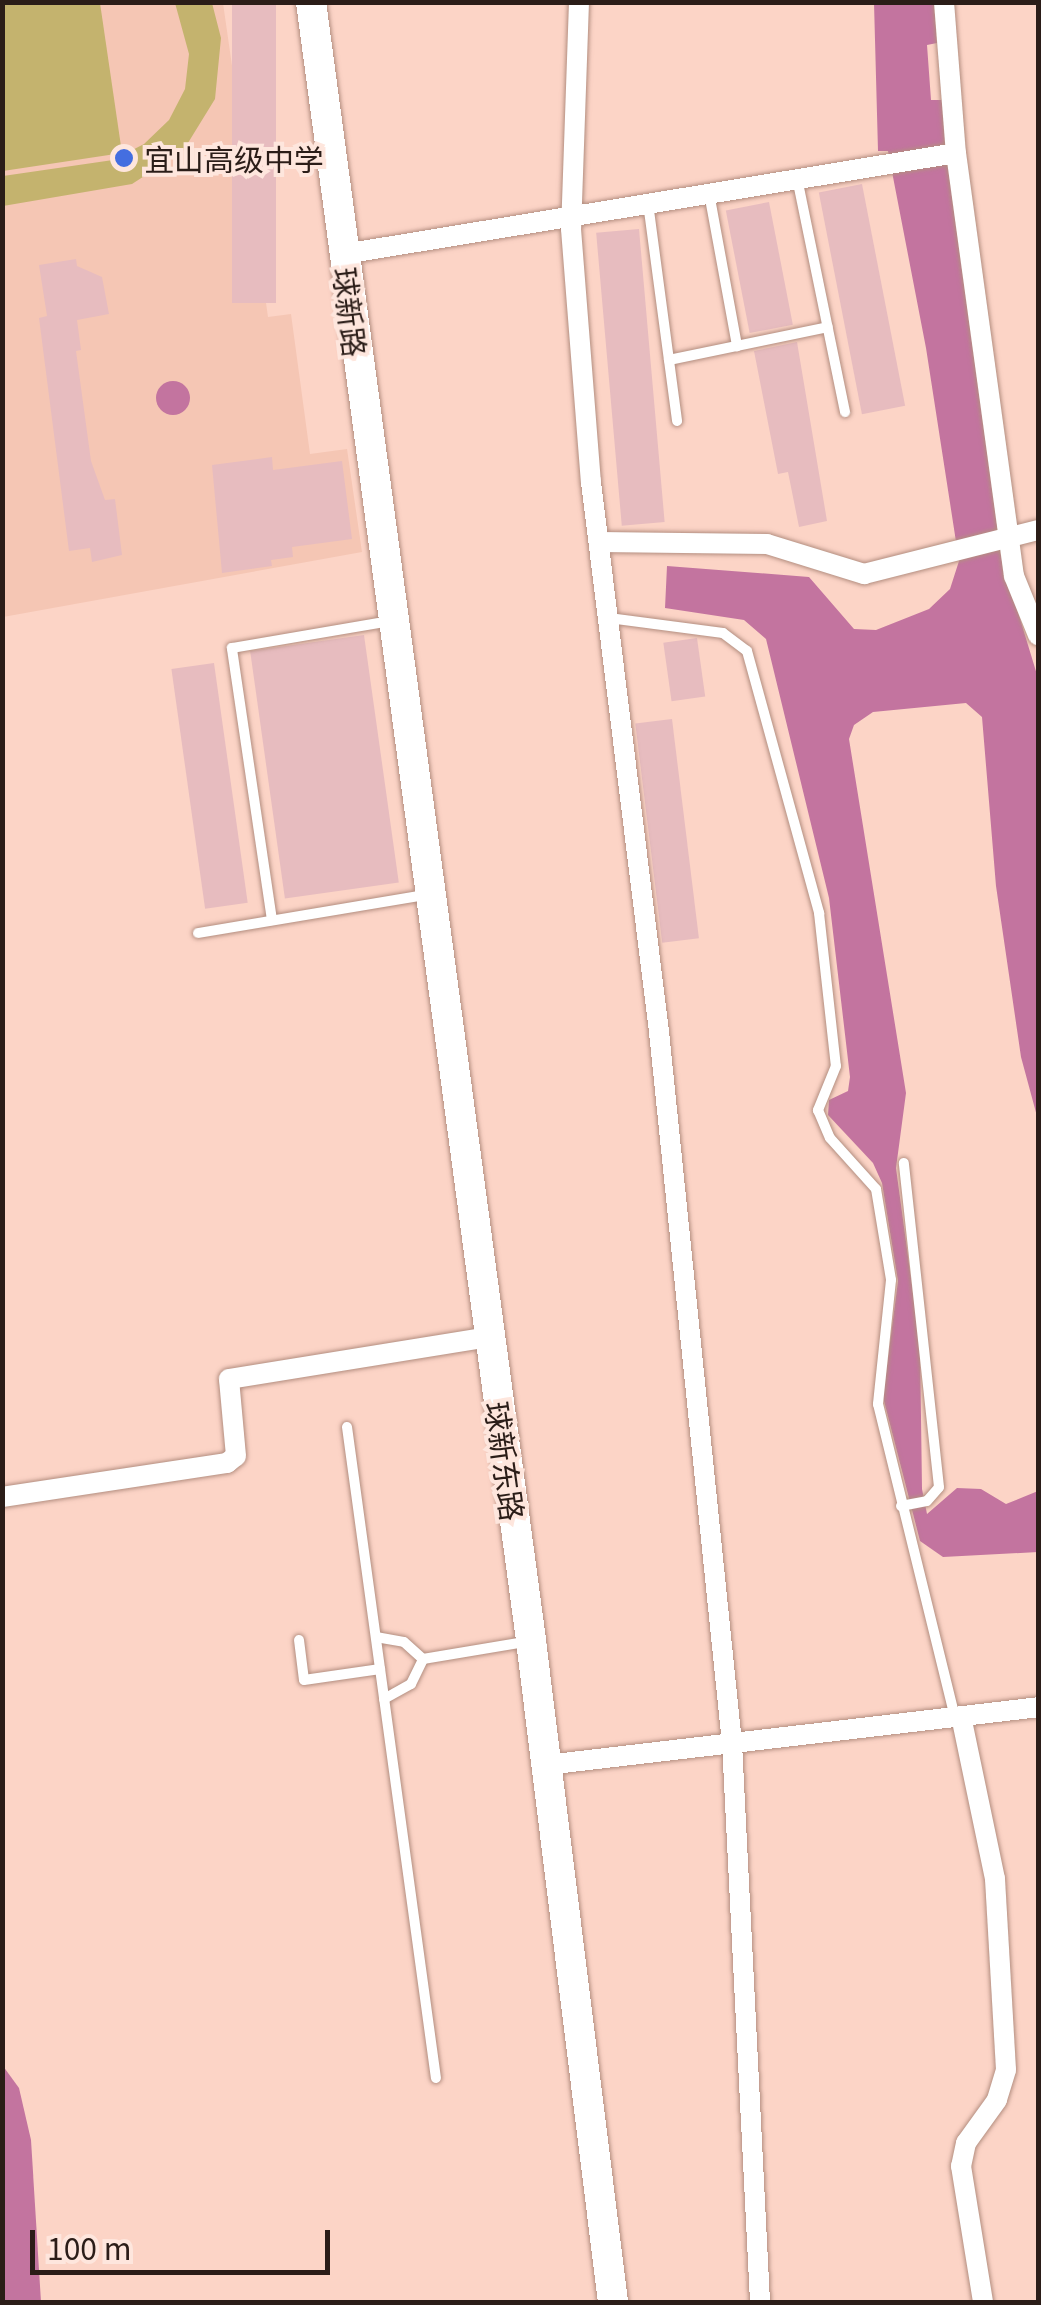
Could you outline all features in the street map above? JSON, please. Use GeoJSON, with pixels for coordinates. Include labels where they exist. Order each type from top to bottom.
{"type":"FeatureCollection","features":[{"type":"Feature","properties":{"kind":"street","name":"球新路"},"geometry":{"type":"LineString","coordinates":[[311,2],[392,621]]}},
{"type":"Feature","properties":{"kind":"street"},"geometry":{"type":"LineString","coordinates":[[579,2],[571,216],[599,542],[659,1032],[732,1743],[760,2302]]}},
{"type":"Feature","properties":{"kind":"street"},"geometry":{"type":"LineString","coordinates":[[944,2],[953,153],[1006,535],[1014,576],[1038,636]]}},
{"type":"Feature","properties":{"kind":"street"},"geometry":{"type":"LineString","coordinates":[[344,254],[953,153]]}},
{"type":"Feature","properties":{"kind":"street"},"geometry":{"type":"LineString","coordinates":[[599,542],[767,544],[855,574],[1038,530]]}},
{"type":"Feature","properties":{"kind":"street","name":"球新东路"},"geometry":{"type":"LineString","coordinates":[[392,621],[531,1641],[613,2302]]}},
{"type":"Feature","properties":{"kind":"street"},"geometry":{"type":"LineString","coordinates":[[2,1497],[227,1463],[236,1456],[228,1379],[488,1337]]}},
{"type":"Feature","properties":{"kind":"street"},"geometry":{"type":"LineString","coordinates":[[546,1765],[1038,1707]]}},
{"type":"Feature","properties":{"kind":"street"},"geometry":{"type":"LineString","coordinates":[[958,1717],[995,1879],[1006,2070],[996,2100],[966,2143],[961,2166],[983,2302]]}},
{"type":"Feature","properties":{"kind":"lane"},"geometry":{"type":"LineString","coordinates":[[797,176],[845,412]]}},
{"type":"Feature","properties":{"kind":"lane"},"geometry":{"type":"LineString","coordinates":[[709,192],[737,346]]}},
{"type":"Feature","properties":{"kind":"lane"},"geometry":{"type":"LineString","coordinates":[[648,202],[677,421]]}},
{"type":"Feature","properties":{"kind":"lane"},"geometry":{"type":"LineString","coordinates":[[669,360],[828,327]]}},
{"type":"Feature","properties":{"kind":"lane"},"geometry":{"type":"LineString","coordinates":[[608,618],[723,634],[747,651],[819,913],[836,1066],[818,1110],[830,1138],[876,1189],[891,1280],[878,1404],[958,1717]]}},
{"type":"Feature","properties":{"kind":"lane"},"geometry":{"type":"LineString","coordinates":[[272,920],[232,648],[392,621]]}},
{"type":"Feature","properties":{"kind":"lane"},"geometry":{"type":"LineString","coordinates":[[198,933],[428,895]]}},
{"type":"Feature","properties":{"kind":"lane"},"geometry":{"type":"LineString","coordinates":[[904,1163],[933,1385],[929,1406],[939,1487],[927,1501],[906,1506]]}},
{"type":"Feature","properties":{"kind":"lane"},"geometry":{"type":"LineString","coordinates":[[347,1428],[436,2078]]}},
{"type":"Feature","properties":{"kind":"lane"},"geometry":{"type":"LineString","coordinates":[[376,1637],[396,1638],[423,1659],[531,1641]]}},
{"type":"Feature","properties":{"kind":"lane"},"geometry":{"type":"LineString","coordinates":[[299,1640],[304,1680],[380,1669]]}},
{"type":"Feature","properties":{"kind":"lane"},"geometry":{"type":"LineString","coordinates":[[384,1699],[411,1684],[423,1659]]}},
{"type":"Feature","properties":{"kind":"shaded area"},"geometry":{"type":"Polygon","coordinates":[[[3,2],[100,3],[122,153],[3,171],[3,2]]]}},
{"type":"Feature","properties":{"kind":"shaded area","name":"宜山高级中学"},"geometry":{"type":"Polygon","coordinates":[[[3,3],[223,3],[268,317],[291,314],[310,454],[347,449],[362,552],[3,617],[3,3]]]}},
{"type":"Feature","properties":{"kind":"shaded area"},"geometry":{"type":"Polygon","coordinates":[[[175,3],[212,3],[221,38],[215,99],[183,151],[132,184],[3,206],[3,176],[113,160],[144,144],[169,120],[185,89],[189,54],[175,3]]]}},
{"type":"Feature","properties":{"kind":"shaded area"},"geometry":{"type":"Polygon","coordinates":[[[874,3],[934,3],[937,43],[927,45],[931,100],[943,100],[1001,556],[1038,678],[1038,1120],[1021,1057],[996,886],[982,717],[966,703],[873,712],[854,725],[849,739],[906,1093],[896,1168],[920,1345],[922,1489],[927,1514],[957,1488],[981,1489],[1006,1504],[1038,1491],[1038,1552],[943,1557],[920,1541],[883,1397],[898,1281],[882,1183],[873,1163],[828,1115],[829,1100],[848,1091],[850,1077],[829,898],[766,639],[744,620],[665,608],[667,566],[809,577],[854,629],[876,630],[929,609],[950,589],[959,561],[926,348],[888,151],[878,151],[874,3]]]}},
{"type":"Feature","properties":{"kind":"shaded area"},"geometry":{"type":"Polygon","coordinates":[[[173,381],[185,386],[190,398],[185,410],[173,415],[161,410],[156,398],[161,386],[173,381]]]}},
{"type":"Feature","properties":{"kind":"shaded area"},"geometry":{"type":"Polygon","coordinates":[[[3,2066],[19,2088],[31,2140],[41,2302],[3,2302],[3,2066]]]}},
{"type":"Feature","properties":{"kind":"building"},"geometry":{"type":"Polygon","coordinates":[[[232,2],[276,2],[276,303],[232,303],[232,2]]]}},
{"type":"Feature","properties":{"kind":"building"},"geometry":{"type":"Polygon","coordinates":[[[862,184],[905,406],[862,414],[819,192],[862,184]]]}},
{"type":"Feature","properties":{"kind":"building"},"geometry":{"type":"Polygon","coordinates":[[[769,202],[793,325],[750,333],[726,210],[769,202]]]}},
{"type":"Feature","properties":{"kind":"building"},"geometry":{"type":"Polygon","coordinates":[[[639,229],[665,522],[622,526],[596,233],[639,229]]]}},
{"type":"Feature","properties":{"kind":"building"},"geometry":{"type":"Polygon","coordinates":[[[76,259],[77,266],[102,277],[109,314],[77,320],[81,350],[76,351],[91,461],[105,500],[115,499],[122,555],[92,562],[90,548],[69,551],[39,318],[47,316],[39,265],[76,259]]]}},
{"type":"Feature","properties":{"kind":"building"},"geometry":{"type":"Polygon","coordinates":[[[797,342],[827,521],[799,527],[788,472],[778,474],[754,351],[797,342]]]}},
{"type":"Feature","properties":{"kind":"building"},"geometry":{"type":"Polygon","coordinates":[[[272,457],[273,470],[342,461],[352,539],[292,547],[293,557],[271,560],[272,566],[222,573],[212,465],[272,457]]]}},
{"type":"Feature","properties":{"kind":"building"},"geometry":{"type":"Polygon","coordinates":[[[364,635],[399,883],[285,899],[250,651],[364,635]]]}},
{"type":"Feature","properties":{"kind":"building"},"geometry":{"type":"Polygon","coordinates":[[[697,638],[705,696],[672,701],[663,643],[697,638]]]}},
{"type":"Feature","properties":{"kind":"building"},"geometry":{"type":"Polygon","coordinates":[[[214,663],[248,903],[205,909],[171,669],[214,663]]]}},
{"type":"Feature","properties":{"kind":"building"},"geometry":{"type":"Polygon","coordinates":[[[672,719],[699,938],[662,943],[635,724],[672,719]]]}},
{"type":"Feature","properties":{"kind":"place","name":"宜山高级中学"},"geometry":{"type":"Point","coordinates":[124,158]}}]}
